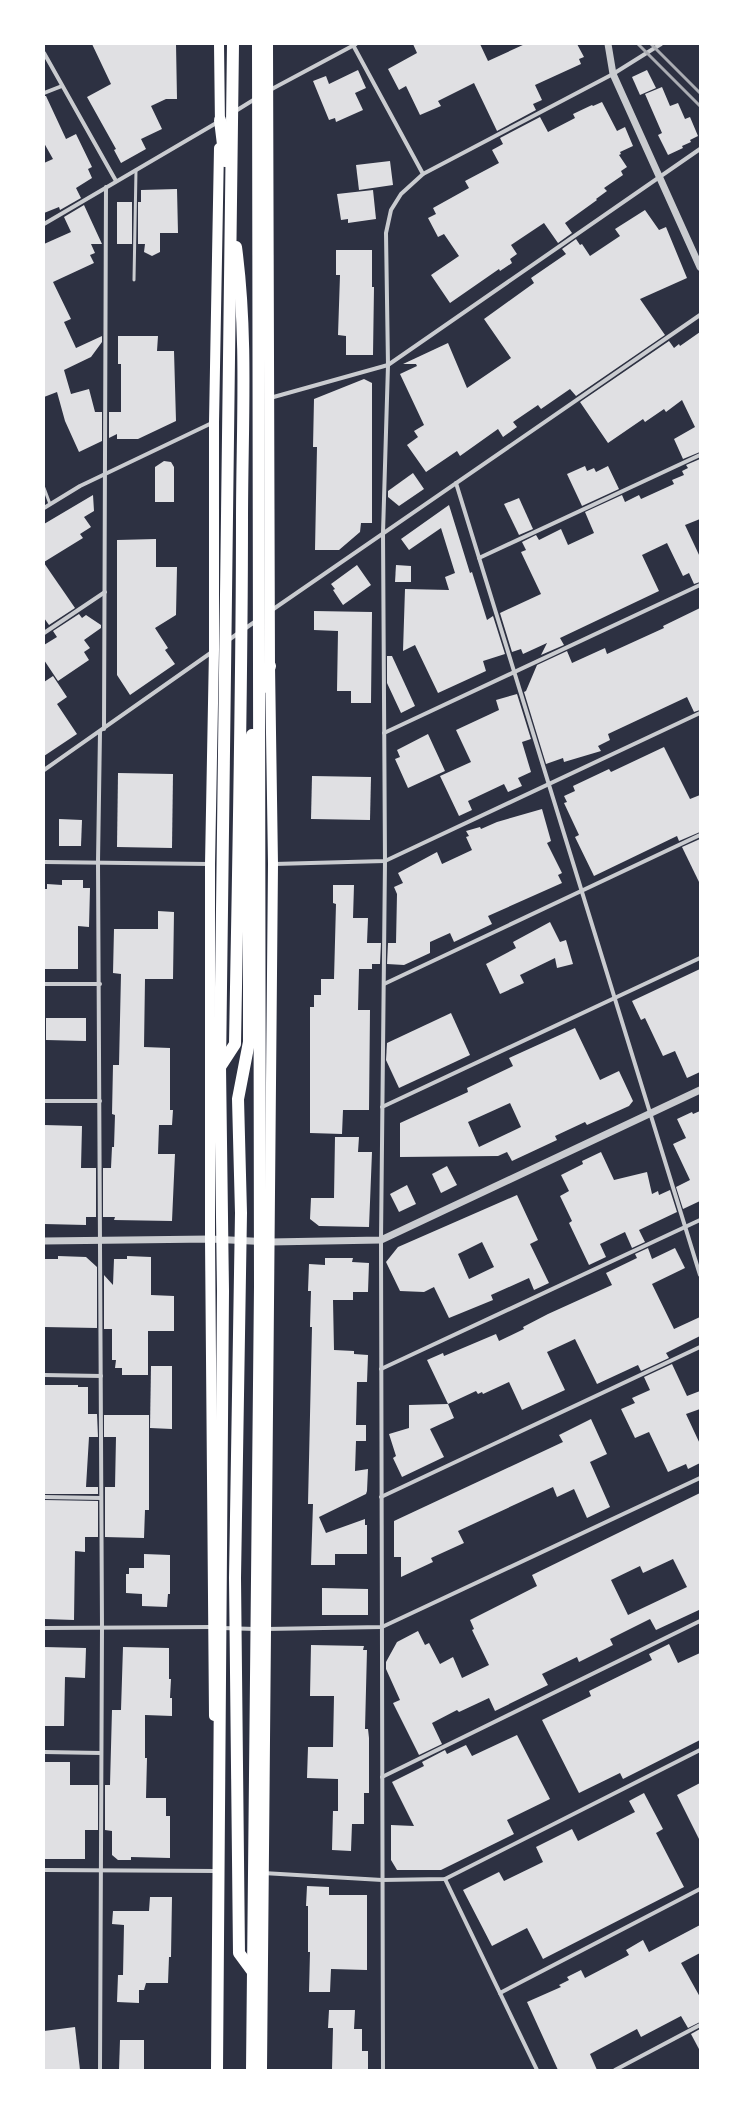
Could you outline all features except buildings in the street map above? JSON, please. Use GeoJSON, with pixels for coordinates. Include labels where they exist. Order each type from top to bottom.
{"type":"FeatureCollection","features":[{"type":"Feature","properties":{"kind":"highway"},"geometry":{"type":"LineString","coordinates":[[218,2070],[223,1290],[220,1067],[233,44]]}},
{"type":"Feature","properties":{"kind":"highway"},"geometry":{"type":"LineString","coordinates":[[252,2070],[260,1286],[258,44]]}},
{"type":"Feature","properties":{"kind":"highway"},"geometry":{"type":"LineString","coordinates":[[220,120],[240,280],[242,368],[242,691],[235,1044],[220,1067]]}},
{"type":"Feature","properties":{"kind":"highway"},"geometry":{"type":"LineString","coordinates":[[253,1972],[239,1953],[235,1578],[241,1213],[238,1099],[249,1042],[249,772],[254,706],[270,666]]}},
{"type":"Feature","properties":{"kind":"main road"},"geometry":{"type":"LineString","coordinates":[[213,2070],[216,1871],[210,1239],[210,864],[214,650],[214,422],[220,120],[219,44]]}},
{"type":"Feature","properties":{"kind":"main road"},"geometry":{"type":"LineString","coordinates":[[262,2070],[264,1629],[270,1242],[273,864],[270,666],[268,44]]}},
{"type":"Feature","properties":{"kind":"street"},"geometry":{"type":"LineString","coordinates":[[608,44],[614,74],[700,267]]}},
{"type":"Feature","properties":{"kind":"street"},"geometry":{"type":"LineString","coordinates":[[383,2070],[381,1240],[385,861],[383,533],[388,365],[386,233],[391,210],[401,194],[423,174],[614,74],[662,44]]}},
{"type":"Feature","properties":{"kind":"street"},"geometry":{"type":"LineString","coordinates":[[44,224],[268,91],[355,45],[423,174]]}},
{"type":"Feature","properties":{"kind":"street"},"geometry":{"type":"LineString","coordinates":[[44,53],[116,181]]}},
{"type":"Feature","properties":{"kind":"street"},"geometry":{"type":"LineString","coordinates":[[44,93],[62,86]]}},
{"type":"Feature","properties":{"kind":"street"},"geometry":{"type":"LineString","coordinates":[[269,398],[388,365],[700,149]]}},
{"type":"Feature","properties":{"kind":"street"},"geometry":{"type":"LineString","coordinates":[[100,2070],[102,1628],[100,984],[98,862],[105,592],[106,187]]}},
{"type":"Feature","properties":{"kind":"street"},"geometry":{"type":"LineString","coordinates":[[44,770],[270,611],[700,315]]}},
{"type":"Feature","properties":{"kind":"street"},"geometry":{"type":"LineString","coordinates":[[44,508],[80,486],[214,422]]}},
{"type":"Feature","properties":{"kind":"street"},"geometry":{"type":"LineString","coordinates":[[479,558],[700,455]]}},
{"type":"Feature","properties":{"kind":"street"},"geometry":{"type":"LineString","coordinates":[[456,483],[580,891],[700,1274]]}},
{"type":"Feature","properties":{"kind":"street"},"geometry":{"type":"LineString","coordinates":[[384,733],[700,585]]}},
{"type":"Feature","properties":{"kind":"street"},"geometry":{"type":"LineString","coordinates":[[44,633],[105,592]]}},
{"type":"Feature","properties":{"kind":"street"},"geometry":{"type":"LineString","coordinates":[[273,864],[385,861],[700,713]]}},
{"type":"Feature","properties":{"kind":"street"},"geometry":{"type":"LineString","coordinates":[[384,984],[700,835]]}},
{"type":"Feature","properties":{"kind":"street"},"geometry":{"type":"LineString","coordinates":[[44,862],[210,864]]}},
{"type":"Feature","properties":{"kind":"street"},"geometry":{"type":"LineString","coordinates":[[382,1107],[700,958]]}},
{"type":"Feature","properties":{"kind":"street"},"geometry":{"type":"LineString","coordinates":[[44,984],[100,984]]}},
{"type":"Feature","properties":{"kind":"street"},"geometry":{"type":"LineString","coordinates":[[44,1241],[210,1239],[270,1242],[381,1240],[700,1090]]}},
{"type":"Feature","properties":{"kind":"street"},"geometry":{"type":"LineString","coordinates":[[44,1101],[100,1101]]}},
{"type":"Feature","properties":{"kind":"street"},"geometry":{"type":"LineString","coordinates":[[381,1369],[700,1220]]}},
{"type":"Feature","properties":{"kind":"street"},"geometry":{"type":"LineString","coordinates":[[381,1497],[700,1346]]}},
{"type":"Feature","properties":{"kind":"street"},"geometry":{"type":"LineString","coordinates":[[44,1375],[101,1376]]}},
{"type":"Feature","properties":{"kind":"street"},"geometry":{"type":"LineString","coordinates":[[44,1628],[213,1627],[264,1629],[382,1627],[700,1478]]}},
{"type":"Feature","properties":{"kind":"street"},"geometry":{"type":"LineString","coordinates":[[44,1497],[101,1498]]}},
{"type":"Feature","properties":{"kind":"street"},"geometry":{"type":"LineString","coordinates":[[382,1777],[700,1621]]}},
{"type":"Feature","properties":{"kind":"street"},"geometry":{"type":"LineString","coordinates":[[263,1872],[382,1880],[445,1879],[700,1750]]}},
{"type":"Feature","properties":{"kind":"street"},"geometry":{"type":"LineString","coordinates":[[44,1752],[101,1753]]}},
{"type":"Feature","properties":{"kind":"street"},"geometry":{"type":"LineString","coordinates":[[44,1870],[216,1871]]}},
{"type":"Feature","properties":{"kind":"street"},"geometry":{"type":"LineString","coordinates":[[445,1879],[537,2070]]}},
{"type":"Feature","properties":{"kind":"street"},"geometry":{"type":"LineString","coordinates":[[500,1994],[700,1890]]}},
{"type":"Feature","properties":{"kind":"street"},"geometry":{"type":"LineString","coordinates":[[615,2070],[700,2025]]}},
{"type":"Feature","properties":{"kind":"lane"},"geometry":{"type":"LineString","coordinates":[[134,280],[136,170]]}},
{"type":"Feature","properties":{"kind":"lane"},"geometry":{"type":"LineString","coordinates":[[44,488],[50,504]]}},
{"type":"Feature","properties":{"kind":"railway"},"geometry":{"type":"LineString","coordinates":[[638,44],[700,106]]}},
{"type":"Feature","properties":{"kind":"railway"},"geometry":{"type":"LineString","coordinates":[[651,44],[700,93]]}}]}
